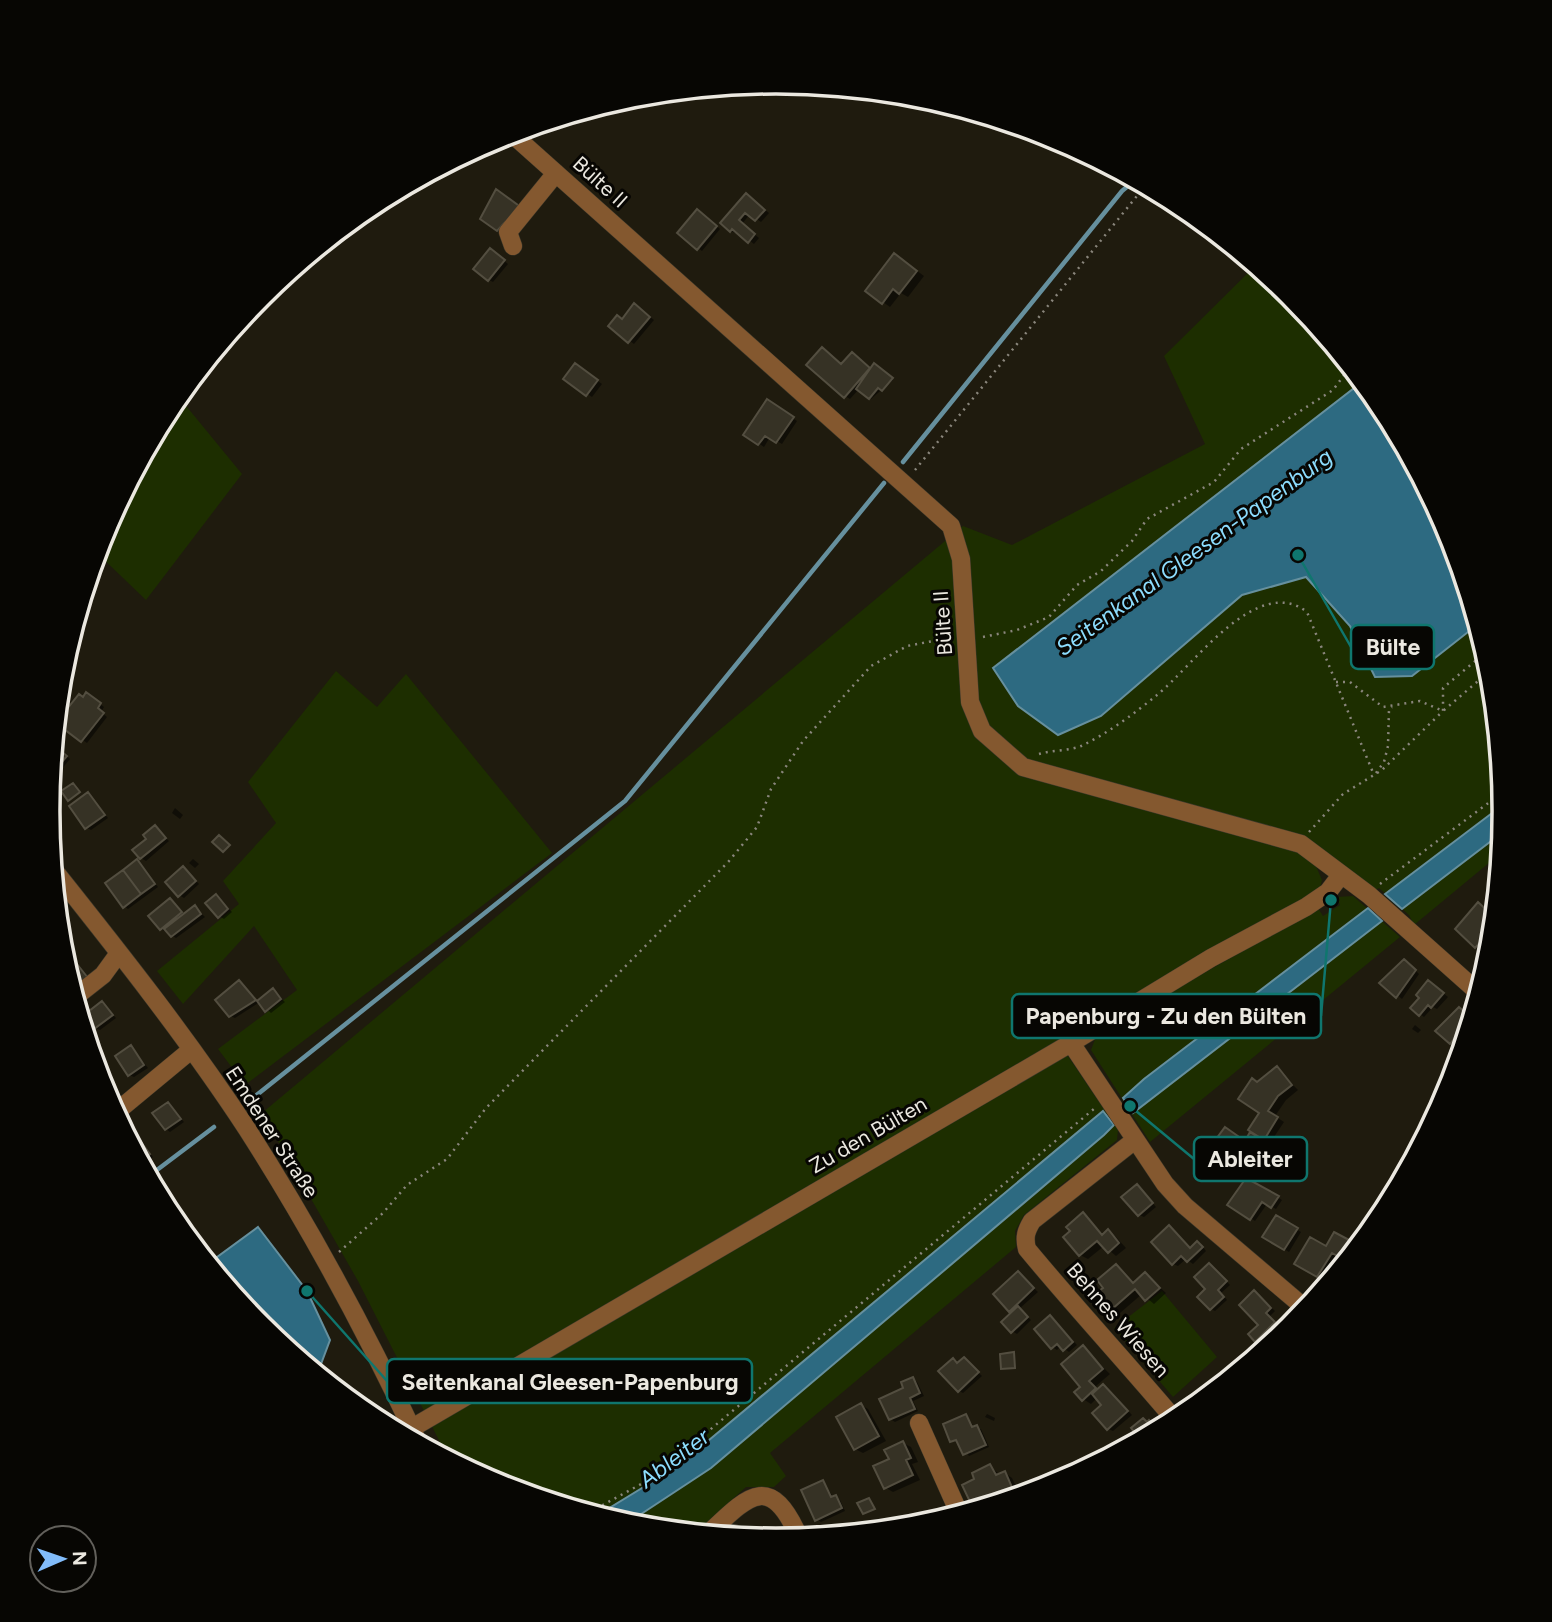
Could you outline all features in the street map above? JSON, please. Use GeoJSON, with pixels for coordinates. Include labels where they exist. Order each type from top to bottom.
{"type":"FeatureCollection","features":[{"type":"Feature","properties":{"kind":"street","name":"Bülte II"},"geometry":{"type":"LineString","coordinates":[[521,142],[951,526],[961,559],[971,702],[982,731],[1023,766],[1301,844],[1365,892],[1471,986]]}},
{"type":"Feature","properties":{"kind":"street"},"geometry":{"type":"LineString","coordinates":[[513,246],[508,232],[556,173]]}},
{"type":"Feature","properties":{"kind":"street","name":"Zu den Bülten"},"geometry":{"type":"LineString","coordinates":[[419,1433],[1211,958],[1306,907],[1328,892],[1340,875]]}},
{"type":"Feature","properties":{"kind":"street","name":"Emdener Straße"},"geometry":{"type":"LineString","coordinates":[[64,882],[119,953],[247,1129],[326,1261],[411,1428]]}},
{"type":"Feature","properties":{"kind":"street"},"geometry":{"type":"LineString","coordinates":[[83,991],[103,975],[119,953]]}},
{"type":"Feature","properties":{"kind":"street"},"geometry":{"type":"LineString","coordinates":[[1071,1043],[1165,1184],[1185,1206],[1298,1302]]}},
{"type":"Feature","properties":{"kind":"street"},"geometry":{"type":"LineString","coordinates":[[123,1106],[191,1050]]}},
{"type":"Feature","properties":{"kind":"street","name":"Behnes Wiesen"},"geometry":{"type":"LineString","coordinates":[[1135,1140],[1032,1222],[1026,1231],[1027,1249],[1167,1411]]}},
{"type":"Feature","properties":{"kind":"street"},"geometry":{"type":"LineString","coordinates":[[919,1423],[956,1504]]}},
{"type":"Feature","properties":{"kind":"street"},"geometry":{"type":"LineString","coordinates":[[718,1525],[742,1502],[759,1496],[779,1501],[795,1527]]}},
{"type":"Feature","properties":{"kind":"path"},"geometry":{"type":"LineString","coordinates":[[905,485],[921,461],[1139,193]]}},
{"type":"Feature","properties":{"kind":"path"},"geometry":{"type":"LineString","coordinates":[[326,1261],[352,1244],[407,1185],[447,1159],[486,1108],[729,862],[757,827],[771,789],[803,741],[870,666],[907,646],[947,638],[967,639],[1017,630],[1049,617],[1077,585],[1101,570],[1132,541],[1147,519],[1214,482],[1241,449],[1332,390],[1344,374]]}},
{"type":"Feature","properties":{"kind":"path"},"geometry":{"type":"LineString","coordinates":[[1023,766],[1040,753],[1080,746],[1126,717],[1159,694],[1214,640],[1256,608],[1278,600],[1295,603],[1307,612],[1374,775]]}},
{"type":"Feature","properties":{"kind":"path"},"geometry":{"type":"LineString","coordinates":[[1443,711],[1443,688],[1476,660]]}},
{"type":"Feature","properties":{"kind":"path"},"geometry":{"type":"LineString","coordinates":[[1301,844],[1315,824],[1343,794],[1374,775],[1480,679]]}},
{"type":"Feature","properties":{"kind":"path"},"geometry":{"type":"LineString","coordinates":[[1336,682],[1350,682],[1383,707],[1420,701],[1443,711]]}},
{"type":"Feature","properties":{"kind":"path"},"geometry":{"type":"LineString","coordinates":[[1374,775],[1384,762],[1389,709],[1394,705]]}},
{"type":"Feature","properties":{"kind":"path"},"geometry":{"type":"LineString","coordinates":[[1365,892],[1383,883],[1492,801]]}},
{"type":"Feature","properties":{"kind":"path"},"geometry":{"type":"LineString","coordinates":[[602,1506],[643,1483],[675,1460],[1096,1107],[1111,1101]]}},
{"type":"Feature","properties":{"kind":"green space"},"geometry":{"type":"Polygon","coordinates":[[[1248,272],[1283,304],[1315,339],[1354,388],[993,668],[1101,716],[1242,595],[1306,577],[1350,626],[1376,677],[1412,675],[1469,631],[1479,671],[1491,764],[1491,862],[1414,925],[1409,915],[1379,888],[1375,890],[1324,856],[1316,866],[1322,880],[1318,896],[1059,1043],[1118,1130],[1117,1140],[1024,1215],[1015,1231],[1016,1247],[770,1453],[786,1476],[774,1487],[746,1487],[705,1523],[682,1521],[636,1514],[546,1489],[502,1473],[441,1444],[358,1281],[262,1113],[963,526],[1012,545],[1205,444],[1164,356],[1248,272]]]}},
{"type":"Feature","properties":{"kind":"green space"},"geometry":{"type":"Polygon","coordinates":[[[186,405],[242,474],[146,600],[105,561],[133,494],[186,405]]]}},
{"type":"Feature","properties":{"kind":"green space"},"geometry":{"type":"Polygon","coordinates":[[[336,671],[377,707],[406,674],[552,853],[245,1085],[218,1049],[297,990],[254,926],[183,1004],[157,971],[239,904],[223,881],[276,823],[248,782],[336,671]]]}},
{"type":"Feature","properties":{"kind":"green space"},"geometry":{"type":"Polygon","coordinates":[[[1353,896],[1400,937],[1150,1142],[1091,1050],[1097,1034],[1318,908],[1323,916],[1340,905],[1336,897],[1353,896]]]}},
{"type":"Feature","properties":{"kind":"green space"},"geometry":{"type":"Polygon","coordinates":[[[1162,1291],[1217,1357],[1173,1397],[1114,1328],[1162,1291]]]}},
{"type":"Feature","properties":{"kind":"water"},"geometry":{"type":"Polygon","coordinates":[[[1354,388],[1397,453],[1419,494],[1438,537],[1469,631],[1412,676],[1375,677],[1350,626],[1306,577],[1242,595],[1101,716],[1058,735],[1018,706],[993,668],[1354,388]]]}},
{"type":"Feature","properties":{"kind":"water"},"geometry":{"type":"Polygon","coordinates":[[[1492,813],[1491,841],[1402,909],[1385,894],[1492,813]]]}},
{"type":"Feature","properties":{"kind":"water"},"geometry":{"type":"Polygon","coordinates":[[[1368,908],[1382,921],[1133,1113],[1123,1098],[1144,1079],[1368,908]]]}},
{"type":"Feature","properties":{"kind":"water"},"geometry":{"type":"Polygon","coordinates":[[[1103,1111],[1114,1125],[1104,1135],[711,1468],[640,1515],[610,1508],[678,1466],[1103,1111]]]}},
{"type":"Feature","properties":{"kind":"water"},"geometry":{"type":"Polygon","coordinates":[[[258,1227],[307,1291],[330,1340],[321,1364],[269,1318],[216,1258],[258,1227]]]}},
{"type":"Feature","properties":{"kind":"building"},"geometry":{"type":"Polygon","coordinates":[[[496,189],[522,208],[509,225],[505,222],[497,231],[480,219],[496,189]]]}},
{"type":"Feature","properties":{"kind":"building"},"geometry":{"type":"Polygon","coordinates":[[[746,193],[765,210],[755,221],[745,213],[739,220],[755,234],[748,243],[720,223],[746,193]]]}},
{"type":"Feature","properties":{"kind":"building"},"geometry":{"type":"Polygon","coordinates":[[[697,209],[717,226],[697,250],[677,233],[697,209]]]}},
{"type":"Feature","properties":{"kind":"building"},"geometry":{"type":"Polygon","coordinates":[[[490,248],[505,260],[488,281],[473,269],[490,248]]]}},
{"type":"Feature","properties":{"kind":"building"},"geometry":{"type":"Polygon","coordinates":[[[894,253],[917,271],[899,294],[893,289],[882,304],[865,291],[894,253]]]}},
{"type":"Feature","properties":{"kind":"building"},"geometry":{"type":"Polygon","coordinates":[[[634,303],[650,317],[628,343],[608,326],[617,315],[622,319],[634,303]]]}},
{"type":"Feature","properties":{"kind":"building"},"geometry":{"type":"Polygon","coordinates":[[[822,347],[841,364],[852,352],[870,368],[844,398],[806,365],[822,347]]]}},
{"type":"Feature","properties":{"kind":"building"},"geometry":{"type":"Polygon","coordinates":[[[575,363],[598,380],[586,396],[563,379],[575,363]]]}},
{"type":"Feature","properties":{"kind":"building"},"geometry":{"type":"Polygon","coordinates":[[[874,363],[893,378],[882,391],[878,388],[869,399],[856,389],[874,363]]]}},
{"type":"Feature","properties":{"kind":"building"},"geometry":{"type":"Polygon","coordinates":[[[767,399],[794,417],[776,443],[765,436],[758,445],[743,435],[767,399]]]}},
{"type":"Feature","properties":{"kind":"building"},"geometry":{"type":"Polygon","coordinates":[[[86,692],[101,703],[98,708],[104,713],[81,742],[65,730],[67,709],[79,694],[83,697],[86,692]]]}},
{"type":"Feature","properties":{"kind":"building"},"geometry":{"type":"Polygon","coordinates":[[[73,783],[80,792],[68,801],[61,791],[73,783]]]}},
{"type":"Feature","properties":{"kind":"building"},"geometry":{"type":"Polygon","coordinates":[[[88,792],[105,815],[85,829],[69,806],[88,792]]]}},
{"type":"Feature","properties":{"kind":"building"},"geometry":{"type":"Polygon","coordinates":[[[155,825],[166,838],[140,859],[132,850],[146,839],[143,835],[155,825]]]}},
{"type":"Feature","properties":{"kind":"building"},"geometry":{"type":"Polygon","coordinates":[[[219,835],[230,845],[223,852],[212,842],[219,835]]]}},
{"type":"Feature","properties":{"kind":"building"},"geometry":{"type":"Polygon","coordinates":[[[137,859],[155,884],[141,894],[123,870],[137,859]]]}},
{"type":"Feature","properties":{"kind":"building"},"geometry":{"type":"Polygon","coordinates":[[[183,866],[196,881],[178,897],[165,882],[183,866]]]}},
{"type":"Feature","properties":{"kind":"building"},"geometry":{"type":"Polygon","coordinates":[[[123,870],[141,894],[123,908],[105,883],[123,870]]]}},
{"type":"Feature","properties":{"kind":"building"},"geometry":{"type":"Polygon","coordinates":[[[216,894],[228,909],[218,918],[205,903],[216,894]]]}},
{"type":"Feature","properties":{"kind":"building"},"geometry":{"type":"Polygon","coordinates":[[[170,898],[182,912],[160,930],[148,916],[170,898]]]}},
{"type":"Feature","properties":{"kind":"building"},"geometry":{"type":"Polygon","coordinates":[[[1478,902],[1485,909],[1480,942],[1475,948],[1455,929],[1478,902]]]}},
{"type":"Feature","properties":{"kind":"building"},"geometry":{"type":"Polygon","coordinates":[[[195,905],[201,914],[171,937],[164,929],[195,905]]]}},
{"type":"Feature","properties":{"kind":"building"},"geometry":{"type":"Polygon","coordinates":[[[1404,959],[1416,970],[1396,998],[1379,983],[1404,959]]]}},
{"type":"Feature","properties":{"kind":"building"},"geometry":{"type":"Polygon","coordinates":[[[76,963],[88,978],[81,984],[76,963]]]}},
{"type":"Feature","properties":{"kind":"building"},"geometry":{"type":"Polygon","coordinates":[[[239,980],[256,1000],[229,1017],[215,1000],[239,980]]]}},
{"type":"Feature","properties":{"kind":"building"},"geometry":{"type":"Polygon","coordinates":[[[1428,980],[1444,993],[1431,1008],[1428,1005],[1419,1016],[1410,1008],[1419,998],[1416,995],[1428,980]]]}},
{"type":"Feature","properties":{"kind":"building"},"geometry":{"type":"Polygon","coordinates":[[[273,988],[281,999],[265,1012],[257,1001],[273,988]]]}},
{"type":"Feature","properties":{"kind":"building"},"geometry":{"type":"Polygon","coordinates":[[[102,1001],[113,1015],[94,1029],[89,1011],[102,1001]]]}},
{"type":"Feature","properties":{"kind":"building"},"geometry":{"type":"Polygon","coordinates":[[[1459,1007],[1463,1011],[1455,1038],[1450,1044],[1435,1031],[1459,1007]]]}},
{"type":"Feature","properties":{"kind":"building"},"geometry":{"type":"Polygon","coordinates":[[[131,1045],[144,1065],[128,1076],[115,1056],[131,1045]]]}},
{"type":"Feature","properties":{"kind":"building"},"geometry":{"type":"Polygon","coordinates":[[[1277,1066],[1292,1085],[1278,1096],[1268,1111],[1278,1117],[1264,1140],[1248,1130],[1259,1113],[1238,1099],[1252,1078],[1257,1082],[1277,1066]]]}},
{"type":"Feature","properties":{"kind":"building"},"geometry":{"type":"Polygon","coordinates":[[[168,1102],[181,1119],[165,1130],[152,1113],[168,1102]]]}},
{"type":"Feature","properties":{"kind":"building"},"geometry":{"type":"Polygon","coordinates":[[[1225,1127],[1245,1141],[1250,1132],[1262,1140],[1247,1161],[1238,1155],[1228,1170],[1205,1154],[1225,1127]]]}},
{"type":"Feature","properties":{"kind":"building"},"geometry":{"type":"Polygon","coordinates":[[[1246,1178],[1279,1196],[1271,1208],[1262,1202],[1250,1220],[1227,1205],[1246,1178]]]}},
{"type":"Feature","properties":{"kind":"building"},"geometry":{"type":"Polygon","coordinates":[[[1137,1184],[1153,1203],[1138,1216],[1121,1197],[1137,1184]]]}},
{"type":"Feature","properties":{"kind":"building"},"geometry":{"type":"Polygon","coordinates":[[[1083,1212],[1102,1235],[1108,1229],[1119,1243],[1108,1253],[1097,1241],[1079,1256],[1063,1237],[1070,1231],[1066,1227],[1083,1212]]]}},
{"type":"Feature","properties":{"kind":"building"},"geometry":{"type":"Polygon","coordinates":[[[1276,1215],[1298,1228],[1284,1250],[1262,1237],[1276,1215]]]}},
{"type":"Feature","properties":{"kind":"building"},"geometry":{"type":"Polygon","coordinates":[[[1169,1225],[1190,1248],[1197,1241],[1203,1247],[1187,1262],[1181,1256],[1172,1265],[1151,1242],[1169,1225]]]}},
{"type":"Feature","properties":{"kind":"building"},"geometry":{"type":"Polygon","coordinates":[[[1334,1232],[1349,1240],[1337,1256],[1332,1253],[1317,1277],[1294,1264],[1310,1237],[1326,1246],[1334,1232]]]}},
{"type":"Feature","properties":{"kind":"building"},"geometry":{"type":"Polygon","coordinates":[[[1209,1263],[1227,1281],[1218,1290],[1224,1297],[1210,1310],[1197,1297],[1205,1289],[1194,1277],[1209,1263]]]}},
{"type":"Feature","properties":{"kind":"building"},"geometry":{"type":"Polygon","coordinates":[[[1116,1264],[1133,1283],[1145,1272],[1160,1288],[1145,1301],[1135,1289],[1111,1310],[1096,1293],[1103,1288],[1097,1280],[1116,1264]]]}},
{"type":"Feature","properties":{"kind":"building"},"geometry":{"type":"Polygon","coordinates":[[[1018,1271],[1034,1288],[1009,1312],[993,1294],[1018,1271]]]}},
{"type":"Feature","properties":{"kind":"building"},"geometry":{"type":"Polygon","coordinates":[[[1254,1290],[1271,1308],[1266,1313],[1275,1322],[1255,1342],[1248,1334],[1258,1325],[1239,1305],[1254,1290]]]}},
{"type":"Feature","properties":{"kind":"building"},"geometry":{"type":"Polygon","coordinates":[[[1018,1306],[1028,1317],[1011,1333],[1001,1322],[1018,1306]]]}},
{"type":"Feature","properties":{"kind":"building"},"geometry":{"type":"Polygon","coordinates":[[[1050,1315],[1073,1342],[1063,1351],[1057,1344],[1051,1349],[1034,1329],[1050,1315]]]}},
{"type":"Feature","properties":{"kind":"building"},"geometry":{"type":"Polygon","coordinates":[[[1083,1345],[1103,1369],[1089,1381],[1096,1388],[1082,1401],[1074,1392],[1080,1387],[1061,1364],[1083,1345]]]}},
{"type":"Feature","properties":{"kind":"building"},"geometry":{"type":"Polygon","coordinates":[[[1014,1352],[1015,1368],[1001,1369],[1000,1354],[1014,1352]]]}},
{"type":"Feature","properties":{"kind":"building"},"geometry":{"type":"Polygon","coordinates":[[[964,1357],[979,1372],[958,1392],[938,1371],[953,1358],[957,1363],[964,1357]]]}},
{"type":"Feature","properties":{"kind":"building"},"geometry":{"type":"Polygon","coordinates":[[[913,1377],[920,1393],[910,1398],[915,1409],[889,1420],[879,1399],[903,1388],[901,1382],[913,1377]]]}},
{"type":"Feature","properties":{"kind":"building"},"geometry":{"type":"Polygon","coordinates":[[[1103,1384],[1128,1411],[1107,1430],[1092,1413],[1101,1405],[1092,1394],[1103,1384]]]}},
{"type":"Feature","properties":{"kind":"building"},"geometry":{"type":"Polygon","coordinates":[[[861,1403],[879,1436],[854,1450],[836,1417],[861,1403]]]}},
{"type":"Feature","properties":{"kind":"building"},"geometry":{"type":"Polygon","coordinates":[[[966,1414],[972,1427],[977,1425],[986,1445],[963,1455],[956,1440],[950,1442],[943,1424],[966,1414]]]}},
{"type":"Feature","properties":{"kind":"building"},"geometry":{"type":"Polygon","coordinates":[[[1143,1418],[1151,1422],[1134,1432],[1131,1428],[1143,1418]]]}},
{"type":"Feature","properties":{"kind":"building"},"geometry":{"type":"Polygon","coordinates":[[[903,1441],[911,1458],[906,1460],[913,1475],[884,1489],[873,1466],[889,1459],[884,1450],[903,1441]]]}},
{"type":"Feature","properties":{"kind":"building"},"geometry":{"type":"Polygon","coordinates":[[[990,1464],[996,1475],[1005,1471],[1012,1487],[969,1500],[962,1485],[974,1479],[972,1473],[990,1464]]]}},
{"type":"Feature","properties":{"kind":"building"},"geometry":{"type":"Polygon","coordinates":[[[823,1480],[831,1497],[836,1495],[842,1508],[815,1521],[801,1490],[823,1480]]]}},
{"type":"Feature","properties":{"kind":"building"},"geometry":{"type":"Polygon","coordinates":[[[869,1498],[875,1509],[863,1514],[857,1503],[869,1498]]]}},
{"type":"Feature","properties":{"kind":"waterway"},"geometry":{"type":"LineString","coordinates":[[903,462],[1127,186]]}},
{"type":"Feature","properties":{"kind":"waterway"},"geometry":{"type":"LineString","coordinates":[[253,1098],[625,801],[884,483]]}},
{"type":"Feature","properties":{"kind":"waterway"},"geometry":{"type":"LineString","coordinates":[[156,1171],[214,1127]]}},
{"type":"Feature","properties":{"kind":"place","name":"Bülte"},"geometry":{"type":"Point","coordinates":[1298,555]}},
{"type":"Feature","properties":{"kind":"place","name":"Papenburg - Zu den Bülten"},"geometry":{"type":"Point","coordinates":[1331,900]}},
{"type":"Feature","properties":{"kind":"place","name":"Ableiter"},"geometry":{"type":"Point","coordinates":[1130,1106]}},
{"type":"Feature","properties":{"kind":"place","name":"Seitenkanal Gleesen-Papenburg"},"geometry":{"type":"Point","coordinates":[307,1291]}}]}
